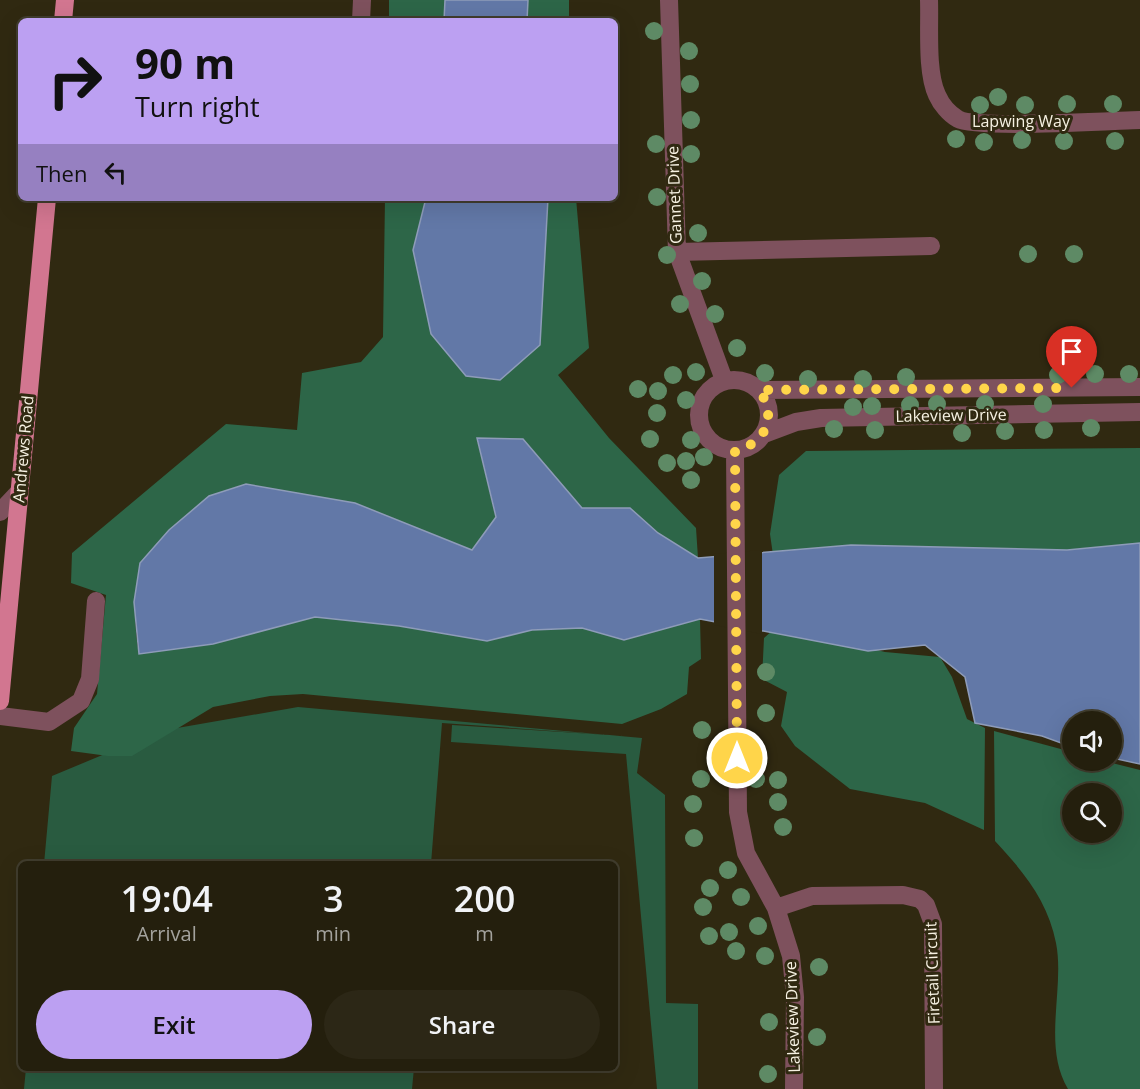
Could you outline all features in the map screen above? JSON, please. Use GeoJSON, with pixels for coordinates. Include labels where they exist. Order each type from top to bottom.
{"type":"FeatureCollection","features":[{"type":"Feature","properties":{"kind":"main road"},"geometry":{"type":"LineString","coordinates":[[63,18],[65,0]]}},
{"type":"Feature","properties":{"kind":"main road","name":"Andrews Road"},"geometry":{"type":"LineString","coordinates":[[0,701],[47,201]]}},
{"type":"Feature","properties":{"kind":"street"},"geometry":{"type":"LineString","coordinates":[[361,18],[362,0]]}},
{"type":"Feature","properties":{"kind":"street","name":"Gannet Drive"},"geometry":{"type":"LineString","coordinates":[[669,0],[677,252],[724,380]]}},
{"type":"Feature","properties":{"kind":"street","name":"Lapwing Way"},"geometry":{"type":"LineString","coordinates":[[929,0],[933,80],[937,95],[946,110],[959,120],[1006,123],[1140,120]]}},
{"type":"Feature","properties":{"kind":"street"},"geometry":{"type":"LineString","coordinates":[[677,252],[931,246]]}},
{"type":"Feature","properties":{"kind":"street"},"geometry":{"type":"LineString","coordinates":[[737,379],[759,390],[769,411],[764,434],[756,443],[735,451],[723,449],[706,438],[698,419],[701,400],[707,391],[724,380],[737,379]]}},
{"type":"Feature","properties":{"kind":"street","name":"Lakeview Drive"},"geometry":{"type":"LineString","coordinates":[[759,390],[1140,387]]}},
{"type":"Feature","properties":{"kind":"street","name":"Lakeview Drive"},"geometry":{"type":"LineString","coordinates":[[764,434],[796,422],[821,418],[1140,412]]}},
{"type":"Feature","properties":{"kind":"street","name":"Lakeview Drive"},"geometry":{"type":"LineString","coordinates":[[735,451],[738,801],[741,833],[753,871],[776,908],[786,935],[794,978],[794,1089]]}},
{"type":"Feature","properties":{"kind":"street"},"geometry":{"type":"LineString","coordinates":[[0,512],[19,492]]}},
{"type":"Feature","properties":{"kind":"street"},"geometry":{"type":"LineString","coordinates":[[0,716],[49,722],[81,701],[90,679],[96,601]]}},
{"type":"Feature","properties":{"kind":"street","name":"Firetail Circuit"},"geometry":{"type":"LineString","coordinates":[[776,908],[812,896],[903,895],[920,899],[926,905],[933,924],[934,1089]]}},
{"type":"Feature","properties":{"kind":"green space"},"geometry":{"type":"Polygon","coordinates":[[[389,0],[445,0],[444,18],[389,18],[389,0]]]}},
{"type":"Feature","properties":{"kind":"green space"},"geometry":{"type":"Polygon","coordinates":[[[528,0],[569,0],[569,18],[527,18],[528,0]]]}},
{"type":"Feature","properties":{"kind":"green space"},"geometry":{"type":"Polygon","coordinates":[[[385,201],[426,201],[425,209],[535,201],[576,201],[589,348],[558,375],[609,438],[696,528],[698,558],[658,533],[630,508],[582,508],[523,439],[477,439],[496,518],[472,550],[355,503],[140,563],[135,608],[139,654],[213,644],[315,617],[399,626],[487,641],[532,630],[582,628],[624,640],[700,619],[701,659],[689,667],[687,694],[661,709],[622,724],[303,694],[270,696],[213,707],[132,756],[108,756],[71,751],[74,728],[97,694],[106,595],[71,583],[72,553],[226,424],[297,430],[302,373],[361,362],[383,337],[385,201]]]}},
{"type":"Feature","properties":{"kind":"green space"},"geometry":{"type":"Polygon","coordinates":[[[1140,448],[1140,543],[1067,550],[774,562],[770,534],[779,475],[806,451],[1140,448]]]}},
{"type":"Feature","properties":{"kind":"green space"},"geometry":{"type":"Polygon","coordinates":[[[774,629],[803,632],[885,652],[940,657],[952,677],[967,719],[985,728],[984,830],[925,803],[850,789],[795,746],[781,726],[787,692],[762,679],[764,638],[774,629]]]}},
{"type":"Feature","properties":{"kind":"green space"},"geometry":{"type":"Polygon","coordinates":[[[298,707],[604,735],[442,723],[431,861],[44,861],[52,776],[160,731],[298,707]]]}},
{"type":"Feature","properties":{"kind":"green space"},"geometry":{"type":"Polygon","coordinates":[[[452,725],[642,738],[637,773],[665,795],[666,1003],[698,1004],[698,1089],[657,1089],[626,754],[451,742],[452,725]]]}},
{"type":"Feature","properties":{"kind":"green space"},"geometry":{"type":"Polygon","coordinates":[[[994,731],[1062,749],[1062,771],[1122,771],[1122,766],[1140,770],[1140,1089],[1068,1089],[1060,1072],[1056,1054],[1058,960],[1056,943],[1041,900],[995,841],[994,731]]]}},
{"type":"Feature","properties":{"kind":"green space"},"geometry":{"type":"Polygon","coordinates":[[[26,1071],[414,1071],[412,1089],[24,1089],[26,1071]]]}},
{"type":"Feature","properties":{"kind":"water"},"geometry":{"type":"Polygon","coordinates":[[[445,0],[528,0],[527,18],[444,18],[445,0]]]}},
{"type":"Feature","properties":{"kind":"water"},"geometry":{"type":"Polygon","coordinates":[[[425,201],[548,201],[540,345],[500,380],[466,376],[431,334],[413,250],[425,201]]]}},
{"type":"Feature","properties":{"kind":"water"},"geometry":{"type":"Polygon","coordinates":[[[477,438],[523,439],[582,508],[630,508],[658,533],[698,558],[851,545],[1067,550],[1140,543],[1140,764],[1122,760],[1122,711],[1062,711],[1062,743],[1042,736],[975,723],[965,677],[925,645],[868,651],[700,619],[624,640],[582,628],[532,630],[487,641],[399,626],[315,617],[213,644],[139,654],[134,602],[140,563],[169,530],[209,496],[246,484],[355,503],[472,550],[496,517],[477,438]]]}},
{"type":"Feature","properties":{"kind":"pier"},"geometry":{"type":"Polygon","coordinates":[[[762,550],[762,634],[714,625],[714,554],[762,550]]]}},
{"type":"Feature","properties":{"kind":"route"},"geometry":{"type":"LineString","coordinates":[[737,758],[735,451],[756,443],[764,434],[769,411],[766,400],[759,390],[1072,388]]}}]}
